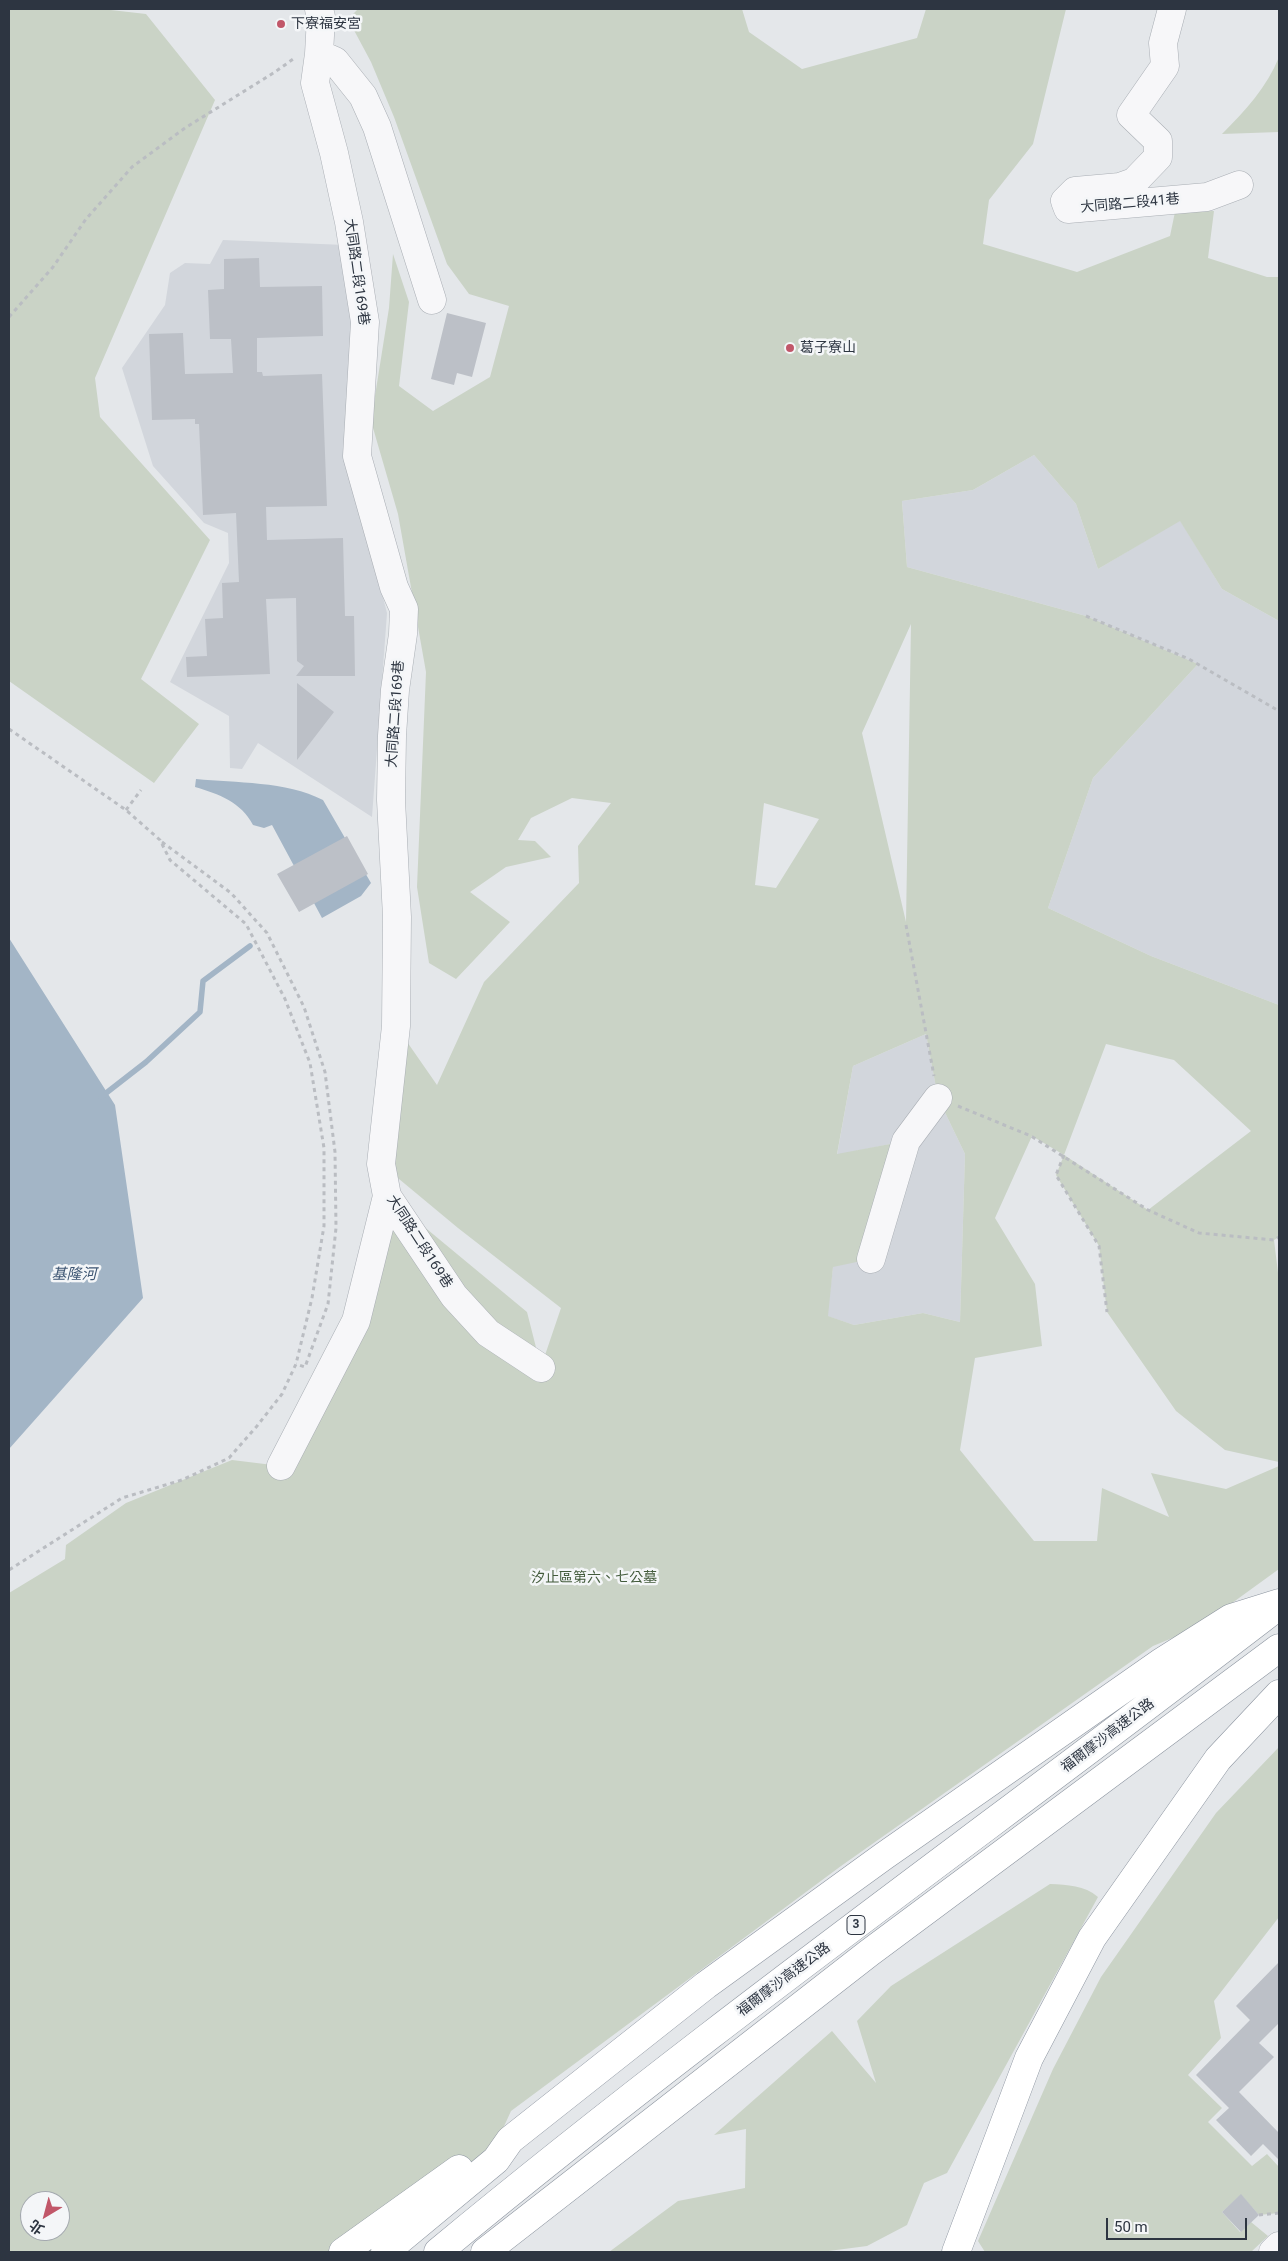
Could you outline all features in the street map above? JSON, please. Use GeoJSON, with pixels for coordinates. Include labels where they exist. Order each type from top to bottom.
{"type":"FeatureCollection","features":[{"type":"Feature","properties":{"kind":"highway"},"geometry":{"type":"LineString","coordinates":[[385,2252],[496,2160],[510,2140],[706,1986],[892,1850],[1163,1661],[1231,1618],[1279,1604]]}},
{"type":"Feature","properties":{"kind":"highway","name":"福爾摩沙高速公路"},"geometry":{"type":"LineString","coordinates":[[438,2252],[539,2168],[708,2037],[1279,1604]]}},
{"type":"Feature","properties":{"kind":"highway","name":"3"},"geometry":{"type":"LineString","coordinates":[[485,2252],[861,1959],[1279,1648]]}},
{"type":"Feature","properties":{"kind":"highway"},"geometry":{"type":"LineString","coordinates":[[956,2252],[1029,2058],[1092,1938],[1218,1759],[1279,1694]]}},
{"type":"Feature","properties":{"kind":"highway"},"geometry":{"type":"LineString","coordinates":[[342,2252],[488,2148],[510,2140]]}},
{"type":"Feature","properties":{"kind":"street","name":"大同路二段169巷"},"geometry":{"type":"LineString","coordinates":[[319,9],[320,46],[315,83],[334,152],[349,222],[365,322],[357,456],[394,587],[404,609],[392,736],[391,800],[397,937],[396,1026],[381,1164],[387,1196],[454,1296],[488,1333],[541,1368]]}},
{"type":"Feature","properties":{"kind":"street","name":"大同路二段41巷"},"geometry":{"type":"LineString","coordinates":[[1172,9],[1163,43],[1165,66],[1131,116],[1158,141],[1158,157],[1134,182],[1120,187],[1075,191],[1065,200],[1068,209],[1207,198],[1239,185]]}},
{"type":"Feature","properties":{"kind":"street"},"geometry":{"type":"LineString","coordinates":[[320,46],[363,96],[377,127],[432,300]]}},
{"type":"Feature","properties":{"kind":"street"},"geometry":{"type":"LineString","coordinates":[[871,1259],[906,1141],[938,1098]]}},
{"type":"Feature","properties":{"kind":"street"},"geometry":{"type":"LineString","coordinates":[[280,1466],[356,1321],[387,1196]]}},
{"type":"Feature","properties":{"kind":"street"},"geometry":{"type":"LineString","coordinates":[[1272,2252],[1279,2246]]}},
{"type":"Feature","properties":{"kind":"path"},"geometry":{"type":"LineString","coordinates":[[9,317],[53,267],[86,219],[132,168],[185,128],[320,46]]}},
{"type":"Feature","properties":{"kind":"path"},"geometry":{"type":"LineString","coordinates":[[1086,616],[1188,659],[1279,711]]}},
{"type":"Feature","properties":{"kind":"path"},"geometry":{"type":"LineString","coordinates":[[9,729],[126,810],[160,840],[232,893],[267,933],[304,1007],[324,1072],[335,1152],[336,1228],[328,1304],[305,1367],[296,1364]]}},
{"type":"Feature","properties":{"kind":"path"},"geometry":{"type":"LineString","coordinates":[[126,810],[141,790]]}},
{"type":"Feature","properties":{"kind":"path"},"geometry":{"type":"LineString","coordinates":[[9,1570],[122,1498],[182,1480],[229,1458],[282,1394],[296,1364],[312,1298],[324,1226],[324,1148],[310,1063],[285,999],[246,924],[170,860],[160,840]]}},
{"type":"Feature","properties":{"kind":"path"},"geometry":{"type":"LineString","coordinates":[[906,925],[938,1098],[1031,1136],[1064,1155],[1148,1210],[1199,1233],[1274,1240],[1279,1238]]}},
{"type":"Feature","properties":{"kind":"path"},"geometry":{"type":"LineString","coordinates":[[1064,1155],[1056,1175],[1099,1246],[1107,1312]]}},
{"type":"Feature","properties":{"kind":"path"},"geometry":{"type":"LineString","coordinates":[[1259,2215],[1279,2213]]}},
{"type":"Feature","properties":{"kind":"shaded area"},"geometry":{"type":"Polygon","coordinates":[[[223,240],[345,245],[355,333],[347,459],[387,613],[372,817],[258,743],[242,769],[230,768],[229,716],[170,682],[229,563],[228,533],[204,523],[153,466],[122,368],[165,305],[170,273],[185,263],[210,264],[223,240]]]}},
{"type":"Feature","properties":{"kind":"shaded area"},"geometry":{"type":"Polygon","coordinates":[[[1034,455],[1076,504],[1098,569],[1180,520],[1222,589],[1279,621],[1279,1005],[1151,956],[1048,908],[1093,778],[1198,664],[1086,616],[907,567],[902,501],[973,490],[1034,455]]]}},
{"type":"Feature","properties":{"kind":"shaded area"},"geometry":{"type":"Polygon","coordinates":[[[926,1034],[938,1098],[965,1154],[960,1322],[923,1313],[854,1325],[827,1316],[833,1267],[905,1141],[837,1155],[853,1066],[926,1034]]]}},
{"type":"Feature","properties":{"kind":"green space"},"geometry":{"type":"Polygon","coordinates":[[[9,9],[102,9],[146,14],[215,100],[95,378],[100,417],[210,540],[141,679],[199,724],[154,783],[9,681],[9,9]]]}},
{"type":"Feature","properties":{"kind":"green space","name":"汐止區第六、七公墓"},"geometry":{"type":"Polygon","coordinates":[[[358,9],[742,9],[749,32],[802,69],[917,38],[926,9],[1066,9],[1033,144],[989,200],[983,244],[1077,272],[1170,236],[1175,212],[1214,211],[1208,258],[1267,277],[1279,277],[1279,621],[1222,589],[1180,521],[1098,569],[1076,504],[1034,455],[973,490],[902,501],[907,567],[1086,616],[1198,664],[1093,778],[1048,908],[1151,956],[1279,1005],[1279,1237],[1274,1240],[1279,1281],[1279,1462],[1225,1450],[1176,1411],[1107,1312],[1099,1246],[1056,1175],[1064,1155],[1032,1136],[995,1218],[1035,1284],[1042,1346],[975,1358],[960,1450],[1034,1541],[1097,1541],[1102,1488],[1169,1517],[1151,1473],[1226,1489],[1279,1466],[1279,1569],[1199,1627],[1153,1646],[841,1866],[511,2111],[490,2157],[376,2252],[9,2252],[9,1593],[65,1559],[66,1545],[126,1503],[232,1460],[281,1466],[322,1386],[387,1196],[527,1312],[541,1367],[561,1308],[458,1228],[381,1164],[396,1026],[437,1085],[484,982],[579,883],[578,846],[611,803],[572,798],[531,818],[518,840],[535,841],[551,857],[506,867],[470,892],[510,922],[456,979],[429,963],[417,887],[426,672],[398,514],[371,421],[389,308],[393,254],[409,302],[399,386],[433,411],[490,377],[509,306],[469,294],[447,264],[394,117],[371,62],[348,19],[358,9]],[[911,624],[862,733],[906,922],[911,624]],[[764,803],[755,885],[776,888],[819,819],[764,803]],[[926,1034],[853,1066],[837,1154],[906,1141],[871,1259],[833,1267],[828,1316],[854,1325],[923,1313],[960,1322],[965,1154],[938,1098],[926,1034]],[[1106,1044],[1064,1155],[1148,1210],[1251,1131],[1174,1060],[1106,1044]]]}},
{"type":"Feature","properties":{"kind":"green space"},"geometry":{"type":"Polygon","coordinates":[[[1279,57],[1279,132],[1222,134],[1255,98],[1279,57]]]}},
{"type":"Feature","properties":{"kind":"green space"},"geometry":{"type":"Polygon","coordinates":[[[1279,1747],[1279,1917],[1214,2001],[1221,2038],[1188,2075],[1222,2108],[1208,2122],[1252,2166],[1267,2154],[1279,2167],[1279,2213],[1259,2215],[1241,2195],[1222,2212],[1240,2232],[1251,2222],[1268,2236],[1251,2252],[985,2252],[978,2241],[1053,2069],[1101,1977],[1216,1813],[1279,1747]]]}},
{"type":"Feature","properties":{"kind":"green space"},"geometry":{"type":"Polygon","coordinates":[[[1050,1884],[1081,1888],[1098,1897],[947,2173],[924,2183],[907,2225],[867,2246],[821,2252],[609,2252],[678,2201],[745,2188],[746,2129],[714,2135],[832,2031],[876,2083],[857,2021],[891,1986],[1050,1884]]]}},
{"type":"Feature","properties":{"kind":"water"},"geometry":{"type":"Polygon","coordinates":[[[196,779],[277,786],[293,789],[323,800],[371,883],[361,896],[322,918],[272,825],[264,828],[253,825],[236,805],[221,796],[195,787],[196,779]]]}},
{"type":"Feature","properties":{"kind":"water","name":"基隆河"},"geometry":{"type":"Polygon","coordinates":[[[9,938],[115,1105],[143,1298],[9,1449],[9,938]]]}},
{"type":"Feature","properties":{"kind":"building"},"geometry":{"type":"Polygon","coordinates":[[[259,258],[260,287],[322,286],[323,336],[257,338],[257,372],[262,372],[263,376],[322,374],[327,506],[266,507],[267,540],[343,538],[345,616],[354,616],[355,676],[296,676],[304,666],[297,661],[296,598],[266,599],[270,674],[187,677],[186,657],[207,656],[205,619],[223,618],[222,583],[239,582],[236,513],[203,515],[199,424],[195,424],[195,419],[152,420],[149,334],[183,333],[185,374],[233,373],[231,339],[210,339],[208,290],[224,289],[224,259],[259,258]]]}},
{"type":"Feature","properties":{"kind":"building"},"geometry":{"type":"Polygon","coordinates":[[[447,313],[486,323],[472,377],[457,373],[454,385],[431,379],[447,313]]]}},
{"type":"Feature","properties":{"kind":"building"},"geometry":{"type":"Polygon","coordinates":[[[297,683],[334,712],[297,760],[297,683]]]}},
{"type":"Feature","properties":{"kind":"building"},"geometry":{"type":"Polygon","coordinates":[[[347,836],[368,874],[299,912],[277,874],[347,836]]]}},
{"type":"Feature","properties":{"kind":"building"},"geometry":{"type":"Polygon","coordinates":[[[1279,1962],[1279,2023],[1259,2043],[1274,2057],[1239,2092],[1279,2133],[1279,2160],[1263,2144],[1251,2156],[1216,2120],[1229,2108],[1196,2075],[1250,2020],[1236,2006],[1279,1962]]]}},
{"type":"Feature","properties":{"kind":"building"},"geometry":{"type":"Polygon","coordinates":[[[1241,2194],[1259,2215],[1241,2232],[1222,2212],[1241,2194]]]}},
{"type":"Feature","properties":{"kind":"waterway"},"geometry":{"type":"LineString","coordinates":[[101,1097],[146,1062],[200,1012],[203,981],[250,946]]}},
{"type":"Feature","properties":{"kind":"place","name":"下寮福安宮"},"geometry":{"type":"Point","coordinates":[281,24]}},
{"type":"Feature","properties":{"kind":"place","name":"葛子寮山"},"geometry":{"type":"Point","coordinates":[790,348]}}]}
